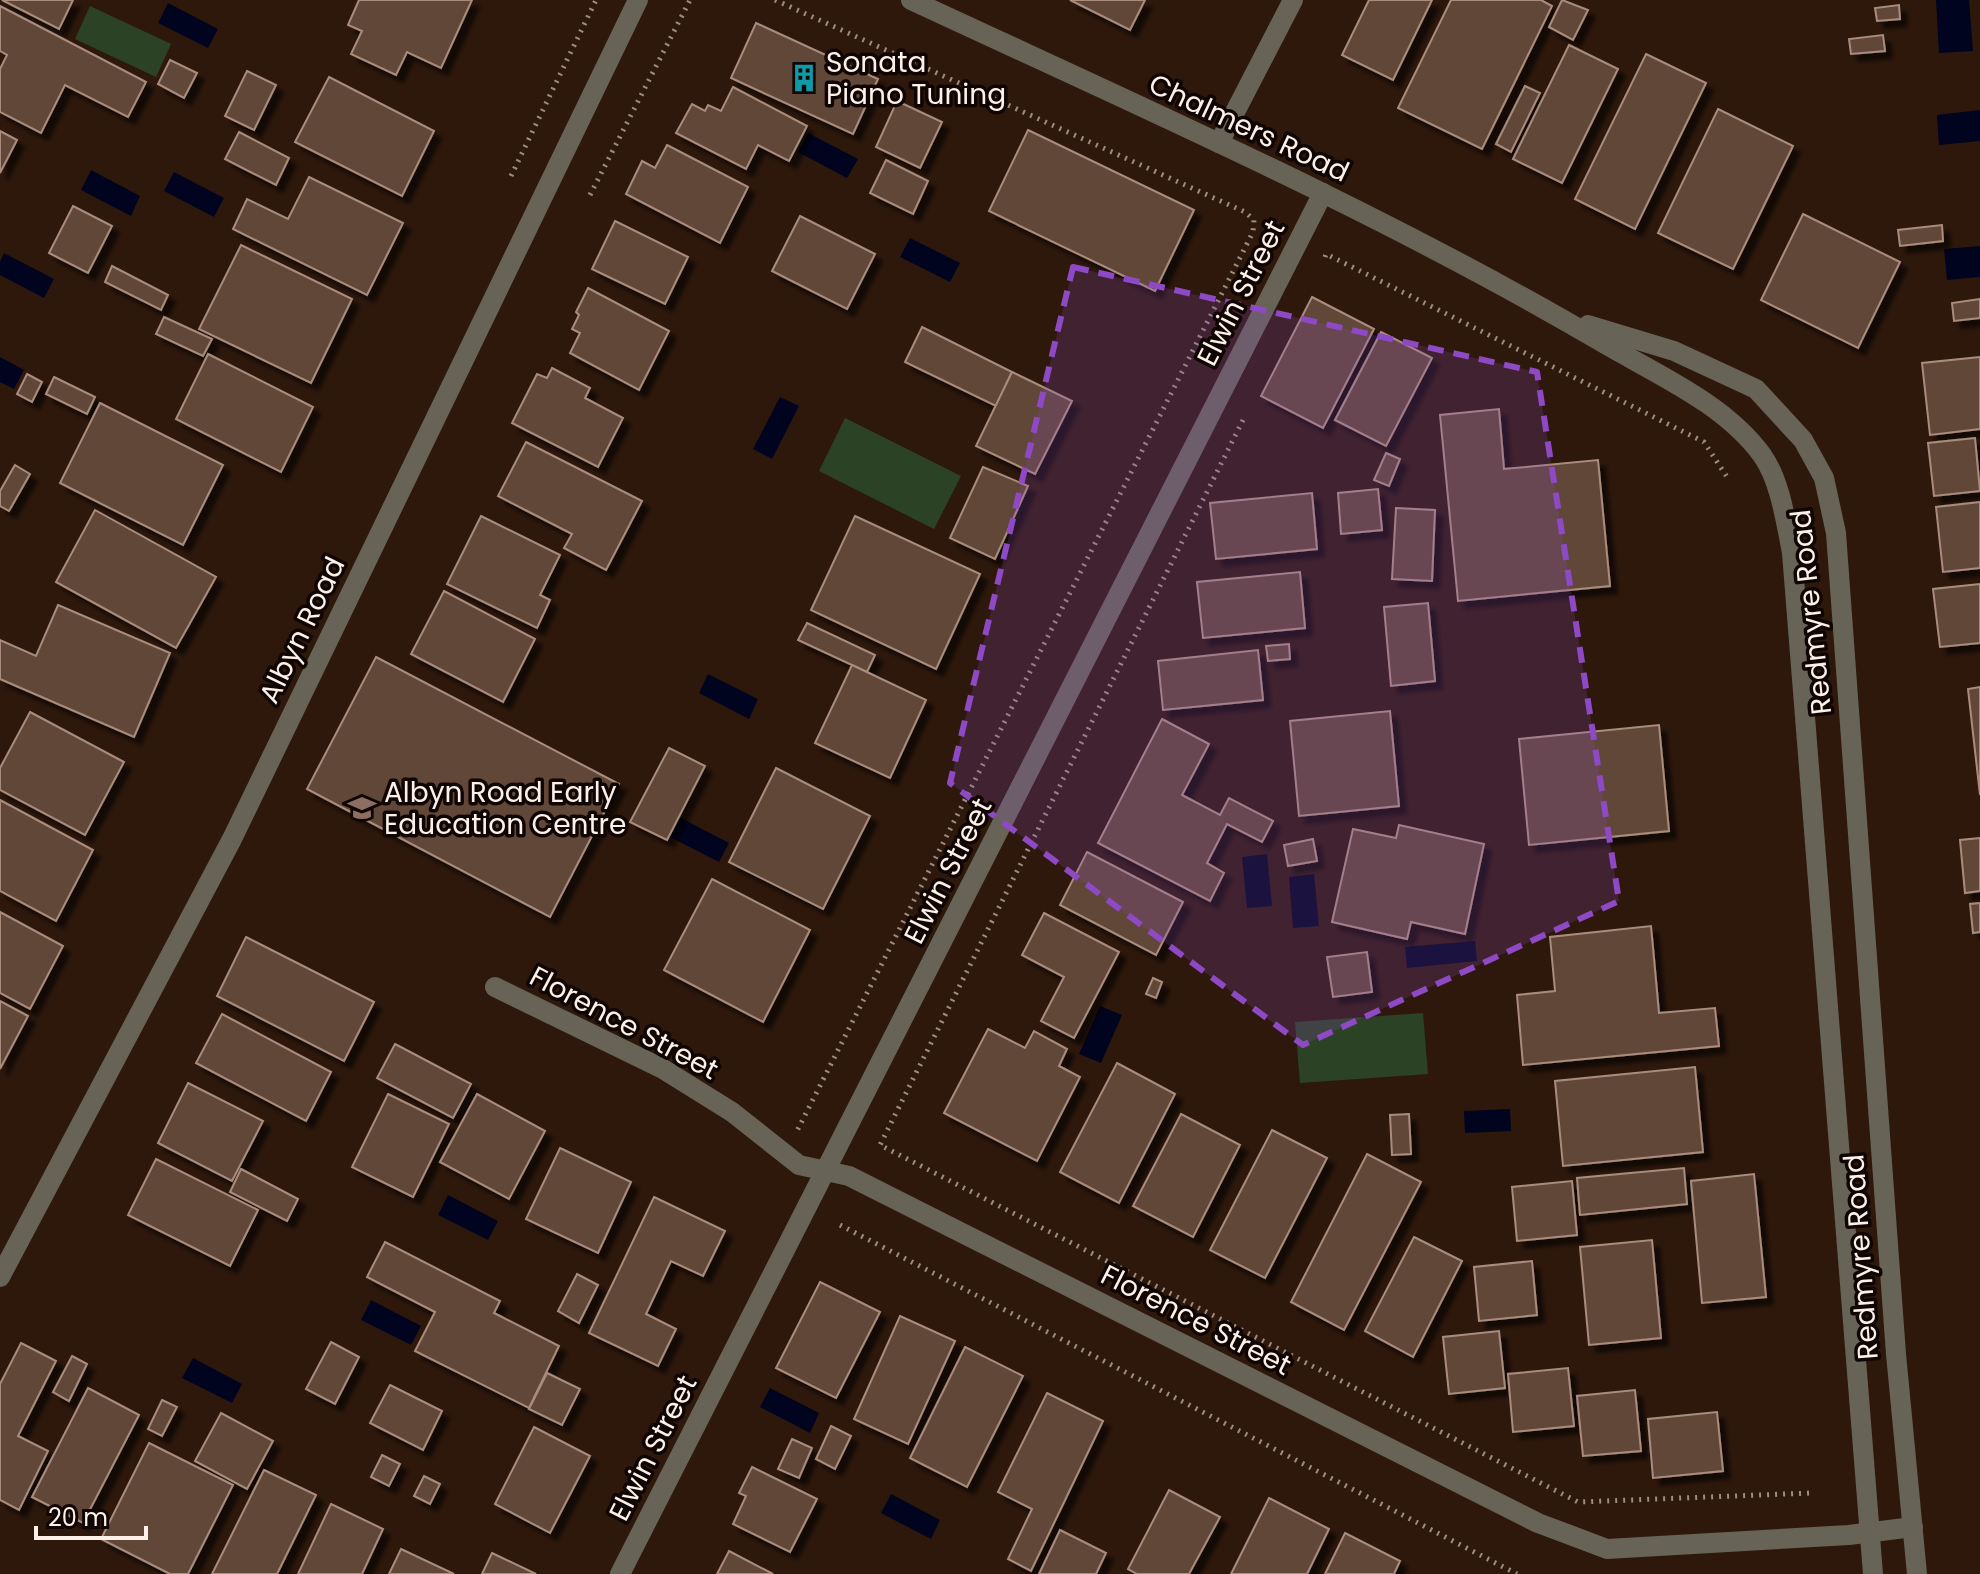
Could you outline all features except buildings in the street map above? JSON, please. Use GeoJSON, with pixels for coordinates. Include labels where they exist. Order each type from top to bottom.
{"type":"FeatureCollection","features":[{"type":"Feature","properties":{"kind":"street","name":"Albyn Road"},"geometry":{"type":"LineString","coordinates":[[0,1277],[232,839],[638,0]]}},
{"type":"Feature","properties":{"kind":"street","name":"Chalmers Road"},"geometry":{"type":"LineString","coordinates":[[911,0],[1323,193],[1558,316]]}},
{"type":"Feature","properties":{"kind":"street"},"geometry":{"type":"LineString","coordinates":[[1219,143],[1293,0]]}},
{"type":"Feature","properties":{"kind":"street","name":"Elwin Street"},"geometry":{"type":"LineString","coordinates":[[620,1574],[1323,193]]}},
{"type":"Feature","properties":{"kind":"street","name":"Redmyre Road"},"geometry":{"type":"LineString","coordinates":[[1558,316],[1674,351],[1756,389],[1803,440],[1824,478],[1836,533],[1896,1354],[1917,1574]]}},
{"type":"Feature","properties":{"kind":"street","name":"Redmyre Road"},"geometry":{"type":"LineString","coordinates":[[1558,316],[1720,412],[1763,456],[1781,499],[1792,553],[1873,1574]]}},
{"type":"Feature","properties":{"kind":"street","name":"Florence Street"},"geometry":{"type":"LineString","coordinates":[[495,987],[663,1069],[732,1112],[799,1165],[849,1176],[1538,1523],[1607,1549],[1869,1533],[1913,1527]]}},
{"type":"Feature","properties":{"kind":"path"},"geometry":{"type":"LineString","coordinates":[[511,176],[596,0]]}},
{"type":"Feature","properties":{"kind":"path"},"geometry":{"type":"LineString","coordinates":[[590,195],[690,0]]}},
{"type":"Feature","properties":{"kind":"path"},"geometry":{"type":"LineString","coordinates":[[775,0],[1245,212],[1254,220],[1253,232],[797,1132]]}},
{"type":"Feature","properties":{"kind":"path"},"geometry":{"type":"LineString","coordinates":[[1319,268],[1326,254],[1704,442],[1727,477]]}},
{"type":"Feature","properties":{"kind":"path"},"geometry":{"type":"LineString","coordinates":[[1248,409],[880,1145],[1578,1502],[1812,1493]]}},
{"type":"Feature","properties":{"kind":"path"},"geometry":{"type":"LineString","coordinates":[[840,1225],[1517,1574]]}},
{"type":"Feature","properties":{"kind":"highlighted area"},"geometry":{"type":"Polygon","coordinates":[[[1073,267],[1537,372],[1619,901],[1303,1045],[950,783],[1073,267]]]}},
{"type":"Feature","properties":{"kind":"green space"},"geometry":{"type":"Polygon","coordinates":[[[90,6],[171,44],[156,77],[75,39],[90,6]]]}},
{"type":"Feature","properties":{"kind":"green space"},"geometry":{"type":"Polygon","coordinates":[[[845,418],[961,476],[934,529],[819,471],[845,418]]]}},
{"type":"Feature","properties":{"kind":"green space"},"geometry":{"type":"Polygon","coordinates":[[[1423,1013],[1428,1074],[1300,1083],[1295,1022],[1423,1013]]]}},
{"type":"Feature","properties":{"kind":"water"},"geometry":{"type":"Polygon","coordinates":[[[1936,0],[1969,0],[1973,51],[1939,53],[1936,0]]]}},
{"type":"Feature","properties":{"kind":"water"},"geometry":{"type":"Polygon","coordinates":[[[168,3],[218,29],[208,48],[158,23],[168,3]]]}},
{"type":"Feature","properties":{"kind":"water"},"geometry":{"type":"Polygon","coordinates":[[[1980,110],[1980,141],[1939,145],[1937,115],[1980,110]]]}},
{"type":"Feature","properties":{"kind":"water"},"geometry":{"type":"Polygon","coordinates":[[[808,133],[858,159],[847,178],[798,152],[808,133]]]}},
{"type":"Feature","properties":{"kind":"water"},"geometry":{"type":"Polygon","coordinates":[[[91,170],[140,196],[131,216],[81,190],[91,170]]]}},
{"type":"Feature","properties":{"kind":"water"},"geometry":{"type":"Polygon","coordinates":[[[174,172],[224,198],[214,217],[164,191],[174,172]]]}},
{"type":"Feature","properties":{"kind":"water"},"geometry":{"type":"Polygon","coordinates":[[[910,238],[960,263],[950,282],[900,257],[910,238]]]}},
{"type":"Feature","properties":{"kind":"water"},"geometry":{"type":"Polygon","coordinates":[[[1980,246],[1980,277],[1947,280],[1944,249],[1980,246]]]}},
{"type":"Feature","properties":{"kind":"water"},"geometry":{"type":"Polygon","coordinates":[[[4,253],[54,279],[44,298],[0,275],[4,253]]]}},
{"type":"Feature","properties":{"kind":"water"},"geometry":{"type":"Polygon","coordinates":[[[0,357],[24,370],[14,389],[0,382],[0,357]]]}},
{"type":"Feature","properties":{"kind":"water"},"geometry":{"type":"Polygon","coordinates":[[[780,397],[799,406],[772,459],[753,449],[780,397]]]}},
{"type":"Feature","properties":{"kind":"water"},"geometry":{"type":"Polygon","coordinates":[[[708,674],[758,699],[749,719],[699,693],[708,674]]]}},
{"type":"Feature","properties":{"kind":"water"},"geometry":{"type":"Polygon","coordinates":[[[679,817],[729,843],[719,862],[670,837],[679,817]]]}},
{"type":"Feature","properties":{"kind":"water"},"geometry":{"type":"Polygon","coordinates":[[[1267,854],[1272,906],[1247,908],[1242,857],[1267,854]]]}},
{"type":"Feature","properties":{"kind":"water"},"geometry":{"type":"Polygon","coordinates":[[[1314,874],[1319,926],[1293,928],[1289,877],[1314,874]]]}},
{"type":"Feature","properties":{"kind":"water"},"geometry":{"type":"Polygon","coordinates":[[[1475,941],[1477,961],[1407,968],[1405,947],[1475,941]]]}},
{"type":"Feature","properties":{"kind":"water"},"geometry":{"type":"Polygon","coordinates":[[[1100,1006],[1122,1015],[1101,1063],[1079,1054],[1100,1006]]]}},
{"type":"Feature","properties":{"kind":"water"},"geometry":{"type":"Polygon","coordinates":[[[1510,1109],[1511,1131],[1465,1133],[1464,1111],[1510,1109]]]}},
{"type":"Feature","properties":{"kind":"water"},"geometry":{"type":"Polygon","coordinates":[[[448,1195],[498,1221],[488,1240],[438,1215],[448,1195]]]}},
{"type":"Feature","properties":{"kind":"water"},"geometry":{"type":"Polygon","coordinates":[[[371,1300],[421,1326],[411,1345],[361,1320],[371,1300]]]}},
{"type":"Feature","properties":{"kind":"water"},"geometry":{"type":"Polygon","coordinates":[[[193,1358],[242,1384],[232,1403],[182,1378],[193,1358]]]}},
{"type":"Feature","properties":{"kind":"water"},"geometry":{"type":"Polygon","coordinates":[[[770,1388],[819,1413],[810,1433],[760,1407],[770,1388]]]}},
{"type":"Feature","properties":{"kind":"water"},"geometry":{"type":"Polygon","coordinates":[[[891,1494],[940,1520],[931,1539],[881,1513],[891,1494]]]}},
{"type":"Feature","properties":{"kind":"place","name":"Sonata Piano Tuning"},"geometry":{"type":"Point","coordinates":[804,78]}},
{"type":"Feature","properties":{"kind":"place","name":"Albyn Road Early Education Centre"},"geometry":{"type":"Point","coordinates":[362,808]}}]}
